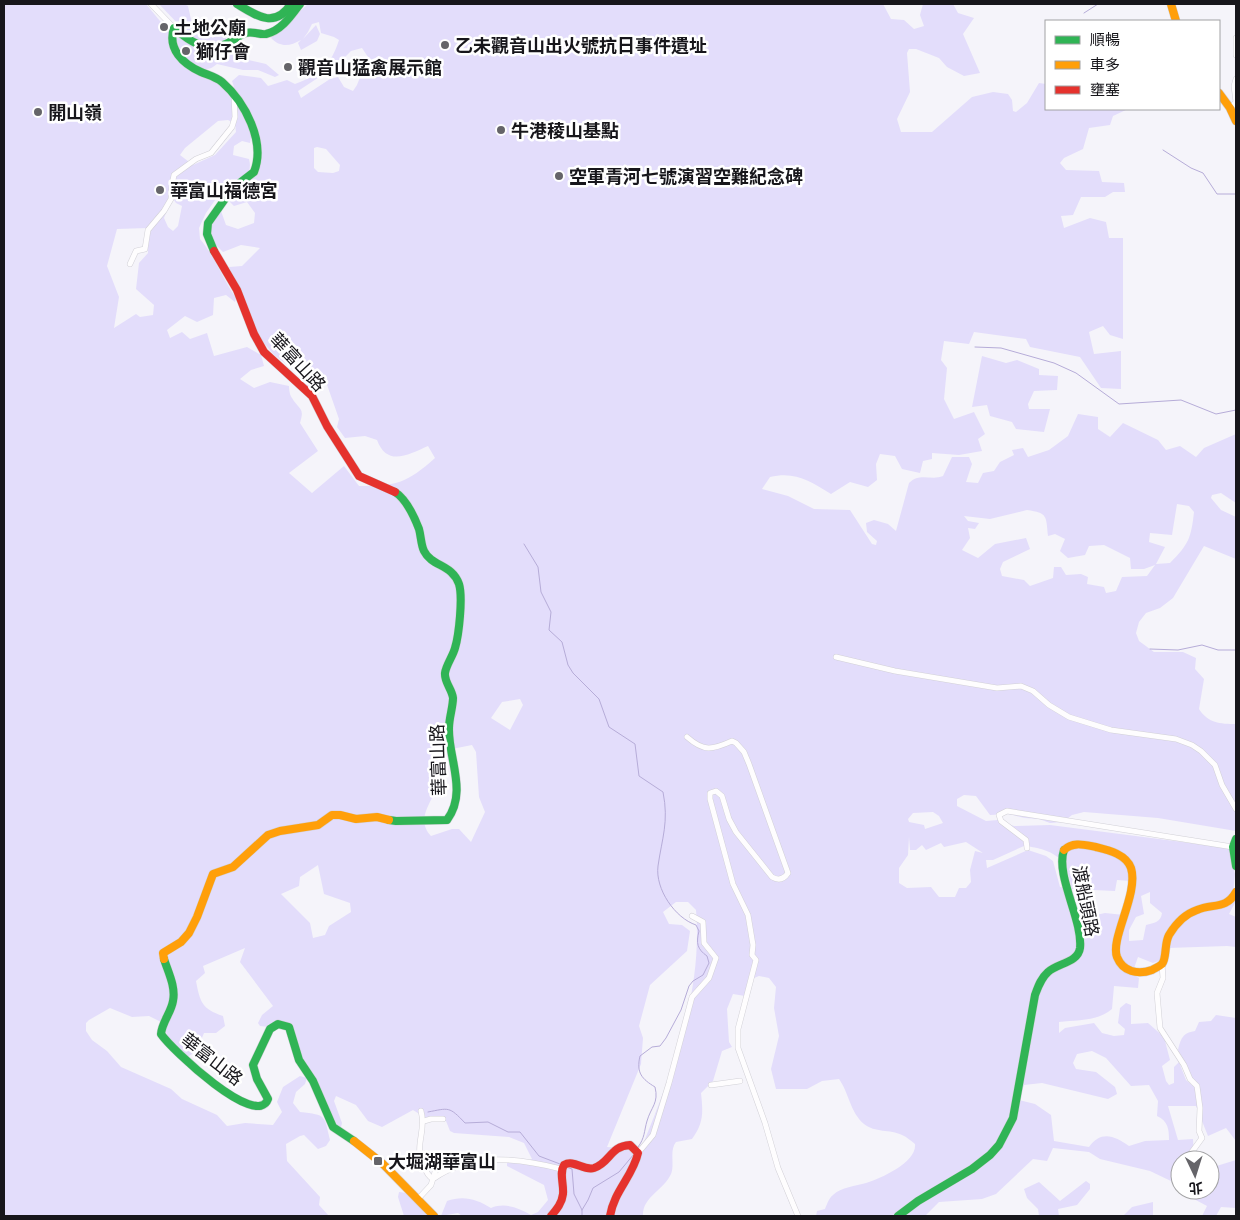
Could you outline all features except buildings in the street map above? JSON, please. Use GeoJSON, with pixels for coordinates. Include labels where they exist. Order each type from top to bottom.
{"type":"FeatureCollection","features":[{"type":"Feature","properties":{"kind":"street"},"geometry":{"type":"LineString","coordinates":[[151,4],[174,28],[196,45],[205,48],[217,48],[248,32],[263,34],[280,26],[292,17],[300,4]]}},
{"type":"Feature","properties":{"kind":"street"},"geometry":{"type":"LineString","coordinates":[[237,4],[263,18],[271,19],[283,15],[291,4]]}},
{"type":"Feature","properties":{"kind":"street"},"geometry":{"type":"LineString","coordinates":[[1171,4],[1176,20]]}},
{"type":"Feature","properties":{"kind":"street","name":"華富山路"},"geometry":{"type":"LineString","coordinates":[[174,28],[170,36],[170,44],[181,58],[199,71],[221,81],[234,95],[253,125],[256,135],[255,169],[251,176],[235,186],[208,223],[206,231],[210,243],[232,279],[258,344],[264,352],[312,396],[327,426],[359,476],[391,489],[403,497],[419,529],[424,551],[454,574],[460,593],[458,635],[445,672],[445,679],[452,696],[449,728],[457,778],[455,800],[450,816],[447,820],[441,821],[413,820],[396,822],[377,817],[356,819],[332,815],[318,825],[280,831],[268,835],[233,867],[213,874],[205,890],[201,907],[188,934],[181,942],[163,954],[174,997],[172,1007],[161,1028],[161,1034],[173,1050],[192,1066],[221,1087],[255,1107],[264,1106],[268,1099],[257,1079],[253,1065],[262,1050],[270,1029],[278,1024],[289,1027],[299,1060],[313,1081],[333,1127],[359,1144],[377,1159],[434,1216]]}},
{"type":"Feature","properties":{"kind":"street"},"geometry":{"type":"LineString","coordinates":[[1236,38],[1236,55]]}},
{"type":"Feature","properties":{"kind":"street"},"geometry":{"type":"LineString","coordinates":[[1230,108],[1236,102],[1234,86],[1236,79]]}},
{"type":"Feature","properties":{"kind":"street"},"geometry":{"type":"LineString","coordinates":[[1220,94],[1230,108],[1236,121]]}},
{"type":"Feature","properties":{"kind":"street"},"geometry":{"type":"LineString","coordinates":[[130,264],[136,250],[145,248],[148,230],[164,211],[170,199],[174,175],[196,159],[211,153],[232,127],[235,117],[234,95]]}},
{"type":"Feature","properties":{"kind":"street"},"geometry":{"type":"LineString","coordinates":[[836,657],[895,671],[997,688],[1021,686],[1033,691],[1049,705],[1069,717],[1111,730],[1176,739],[1192,745],[1202,751],[1215,765],[1222,785],[1236,809]]}},
{"type":"Feature","properties":{"kind":"street"},"geometry":{"type":"LineString","coordinates":[[687,737],[703,748],[708,749],[717,748],[732,741],[744,752],[768,813],[788,872],[781,879],[776,880],[772,877],[736,832],[729,819],[722,796],[716,792],[710,793],[733,884],[748,915],[753,945],[752,955],[756,960],[738,1030],[738,1048],[765,1123],[778,1168],[798,1216]]}},
{"type":"Feature","properties":{"kind":"street"},"geometry":{"type":"LineString","coordinates":[[1027,848],[1026,840],[1001,821],[999,815],[1007,811],[1235,843],[1236,866]]}},
{"type":"Feature","properties":{"kind":"street","name":"渡船頭路"},"geometry":{"type":"LineString","coordinates":[[898,1216],[918,1201],[972,1169],[990,1155],[999,1145],[1013,1118],[1035,995],[1041,979],[1050,970],[1074,958],[1080,949],[1076,918],[1063,862],[1063,853],[1067,848],[1082,844],[1105,849],[1126,860],[1131,865],[1132,880],[1126,912],[1116,942],[1117,959],[1129,971],[1138,972],[1156,968],[1162,964]]}},
{"type":"Feature","properties":{"kind":"street"},"geometry":{"type":"LineString","coordinates":[[1192,1150],[1202,1138],[1199,1131],[1200,1108],[1197,1086],[1190,1079],[1184,1065],[1160,1028],[1157,993],[1163,978],[1162,964],[1167,937],[1183,918],[1197,909],[1225,905],[1232,901],[1236,892]]}},
{"type":"Feature","properties":{"kind":"street"},"geometry":{"type":"LineString","coordinates":[[610,1216],[611,1209],[622,1184],[635,1166],[638,1153],[653,1135],[670,1083],[692,997],[709,978],[716,958],[704,943],[703,922],[692,916]]}},
{"type":"Feature","properties":{"kind":"street"},"geometry":{"type":"LineString","coordinates":[[711,1085],[740,1081]]}},
{"type":"Feature","properties":{"kind":"street"},"geometry":{"type":"LineString","coordinates":[[421,1111],[424,1120],[418,1150],[420,1159],[429,1177],[433,1179]]}},
{"type":"Feature","properties":{"kind":"street"},"geometry":{"type":"LineString","coordinates":[[424,1120],[443,1119]]}},
{"type":"Feature","properties":{"kind":"street"},"geometry":{"type":"LineString","coordinates":[[551,1216],[561,1206],[564,1198],[562,1167],[565,1163],[571,1162],[591,1169],[596,1167],[622,1144],[630,1145],[638,1153]]}},
{"type":"Feature","properties":{"kind":"street"},"geometry":{"type":"LineString","coordinates":[[456,1154],[461,1164]]}},
{"type":"Feature","properties":{"kind":"street"},"geometry":{"type":"LineString","coordinates":[[433,1179],[446,1170],[461,1164],[503,1159],[562,1167]]}},
{"type":"Feature","properties":{"kind":"street"},"geometry":{"type":"LineString","coordinates":[[417,1200],[431,1185],[438,1162]]}},
{"type":"Feature","properties":{"kind":"shaded area"},"geometry":{"type":"Polygon","coordinates":[[[4,4],[146,4],[169,32],[180,26],[159,4],[184,4],[188,6],[194,33],[198,34],[207,26],[217,34],[226,33],[226,48],[240,58],[266,64],[279,75],[275,77],[258,70],[243,70],[217,64],[205,69],[193,65],[221,86],[243,114],[232,81],[239,75],[261,78],[268,86],[287,80],[295,84],[318,73],[328,63],[339,40],[321,33],[319,22],[312,24],[303,39],[316,25],[320,34],[317,41],[301,50],[298,43],[301,40],[293,44],[282,45],[271,38],[308,4],[883,4],[891,19],[904,20],[914,29],[924,26],[920,15],[923,4],[953,4],[958,13],[974,18],[963,34],[980,73],[964,76],[947,67],[939,58],[916,49],[909,49],[907,53],[910,92],[897,119],[901,132],[932,132],[972,97],[993,92],[1008,94],[1012,100],[1013,111],[1016,112],[1027,103],[1039,83],[1045,84],[1045,110],[1126,110],[1113,116],[1110,125],[1089,128],[1083,149],[1064,158],[1060,163],[1066,170],[1099,171],[1102,182],[1124,183],[1125,192],[1113,192],[1105,197],[1081,197],[1073,215],[1061,216],[1064,228],[1090,218],[1106,222],[1109,238],[1123,238],[1123,339],[1110,335],[1103,326],[1089,332],[1094,354],[1121,351],[1121,389],[1101,388],[1080,357],[1030,347],[1026,339],[974,332],[969,344],[944,341],[941,360],[947,368],[944,399],[954,419],[974,412],[985,434],[978,439],[982,451],[959,455],[932,453],[932,459],[923,461],[920,473],[902,469],[895,456],[880,454],[876,464],[877,480],[868,487],[850,482],[831,494],[809,481],[787,475],[770,477],[762,489],[788,496],[814,509],[850,510],[872,544],[876,545],[877,541],[867,532],[866,523],[874,520],[888,524],[896,531],[909,483],[913,480],[921,477],[934,478],[943,476],[952,457],[969,457],[972,464],[966,482],[978,483],[983,473],[994,471],[1000,462],[1014,455],[1012,450],[1023,448],[1028,457],[1049,450],[1068,436],[1078,414],[1098,417],[1098,429],[1110,437],[1123,423],[1158,440],[1166,450],[1180,446],[1196,457],[1204,448],[1236,434],[1236,503],[1221,493],[1212,495],[1211,498],[1221,510],[1236,517],[1236,559],[1204,546],[1173,598],[1160,608],[1146,613],[1139,622],[1136,633],[1139,641],[1154,652],[1183,652],[1196,658],[1195,669],[1204,679],[1199,709],[1210,720],[1225,724],[1236,724],[1236,831],[1158,818],[1084,812],[1072,815],[1063,822],[1050,823],[1039,819],[1008,814],[990,815],[976,796],[964,795],[957,799],[957,806],[986,821],[998,820],[1014,826],[1050,825],[1229,848],[1235,874],[1233,894],[1236,901],[1229,914],[1236,917],[1236,947],[1168,948],[1161,960],[1153,963],[1138,957],[1132,974],[1139,978],[1138,988],[1114,986],[1112,1009],[1094,1018],[1059,1022],[1059,1033],[1065,1028],[1094,1023],[1102,1033],[1114,1036],[1124,1035],[1125,1029],[1118,1023],[1120,1008],[1126,1003],[1131,1005],[1131,1024],[1148,1023],[1164,1037],[1170,1060],[1162,1066],[1169,1085],[1174,1083],[1174,1067],[1179,1062],[1186,1080],[1192,1085],[1194,1083],[1178,1050],[1183,1037],[1187,1033],[1195,1031],[1199,1022],[1211,1021],[1216,1015],[1236,1018],[1236,1141],[1226,1128],[1208,1136],[1196,1106],[1168,1106],[1178,1140],[1193,1139],[1194,1150],[1170,1150],[1170,1181],[1150,1171],[1100,1159],[1089,1152],[1053,1148],[1047,1161],[1033,1159],[996,1194],[982,1199],[939,1202],[925,1216],[816,1216],[817,1211],[825,1209],[828,1201],[836,1192],[844,1188],[873,1181],[905,1163],[914,1151],[915,1144],[897,1133],[873,1129],[864,1124],[856,1114],[839,1079],[822,1081],[807,1089],[776,1089],[771,1069],[779,1036],[774,1008],[776,987],[769,978],[759,976],[754,978],[745,996],[733,994],[727,1009],[729,1042],[732,1047],[722,1051],[713,1081],[701,1093],[702,1117],[699,1128],[692,1139],[676,1142],[673,1149],[671,1174],[664,1185],[646,1204],[643,1216],[462,1216],[458,1213],[441,1216],[447,1201],[459,1198],[475,1200],[491,1208],[496,1206],[512,1207],[531,1215],[538,1212],[548,1200],[544,1185],[507,1166],[507,1162],[525,1162],[532,1159],[524,1143],[509,1137],[454,1133],[450,1131],[446,1121],[426,1122],[421,1115],[413,1110],[382,1127],[368,1121],[356,1105],[336,1096],[334,1101],[342,1123],[341,1127],[338,1127],[309,1070],[297,1056],[289,1025],[269,1027],[260,1026],[258,1023],[262,1015],[273,1006],[240,962],[245,948],[203,966],[205,973],[196,981],[199,994],[203,1004],[210,1011],[223,1016],[225,1026],[216,1033],[204,1033],[197,1050],[188,1057],[169,1041],[163,1023],[149,1016],[132,1017],[110,1008],[86,1023],[86,1031],[92,1040],[107,1051],[121,1067],[171,1089],[182,1099],[217,1115],[227,1126],[245,1123],[273,1125],[282,1112],[277,1102],[283,1087],[300,1076],[307,1078],[305,1084],[296,1092],[293,1103],[300,1112],[315,1114],[323,1118],[330,1140],[326,1146],[318,1149],[304,1135],[300,1136],[286,1144],[287,1161],[320,1197],[319,1205],[329,1216],[4,1216],[4,4]],[[362,48],[351,51],[336,66],[298,91],[301,98],[330,79],[338,77],[344,87],[353,91],[368,57],[362,48]],[[228,120],[218,121],[185,148],[180,155],[193,165],[215,155],[236,132],[235,124],[228,120]],[[251,137],[250,143],[242,141],[234,146],[233,155],[249,159],[249,171],[244,177],[233,184],[227,183],[206,213],[199,228],[200,239],[236,298],[235,302],[226,295],[214,298],[213,315],[197,322],[185,316],[167,330],[170,338],[182,332],[190,339],[207,333],[214,356],[247,347],[261,355],[264,366],[251,370],[240,379],[254,388],[270,382],[289,386],[291,397],[302,411],[300,423],[318,451],[289,473],[312,493],[344,466],[359,486],[392,484],[409,478],[435,458],[428,446],[399,457],[386,454],[377,440],[365,436],[345,438],[337,427],[339,419],[325,379],[308,387],[296,371],[274,355],[258,336],[229,267],[242,266],[260,248],[241,245],[223,252],[211,240],[210,226],[221,211],[226,225],[238,229],[254,223],[255,213],[247,202],[234,206],[228,200],[251,181],[257,172],[257,139],[251,137]],[[314,148],[314,168],[318,172],[333,173],[339,171],[340,165],[326,149],[314,148]],[[172,197],[164,218],[168,227],[173,231],[178,226],[182,206],[176,203],[172,197]],[[148,228],[117,229],[107,266],[119,297],[114,328],[136,314],[140,317],[153,315],[154,305],[136,289],[139,263],[148,253],[148,228]],[[1177,504],[1172,535],[1150,533],[1149,542],[1165,547],[1156,564],[1170,563],[1188,540],[1194,512],[1189,506],[1177,504]],[[1027,510],[990,519],[964,516],[968,521],[979,523],[975,529],[968,528],[970,538],[962,550],[978,558],[995,544],[1026,538],[1030,549],[1003,562],[1000,569],[1002,576],[1024,580],[1030,586],[1053,578],[1054,567],[1061,567],[1066,575],[1081,574],[1088,577],[1087,584],[1104,587],[1106,593],[1116,591],[1122,577],[1147,576],[1155,565],[1144,569],[1131,569],[1130,558],[1104,545],[1089,546],[1085,555],[1068,558],[1060,551],[1065,539],[1055,534],[1048,536],[1045,517],[1034,511],[1027,510]],[[520,699],[502,702],[491,718],[510,730],[523,705],[520,699]],[[472,745],[452,749],[443,764],[441,782],[427,809],[424,818],[425,827],[431,836],[452,829],[459,829],[471,842],[485,812],[479,797],[476,752],[472,745]],[[933,812],[913,813],[908,819],[909,822],[924,825],[925,829],[943,823],[939,816],[933,812]],[[909,837],[908,855],[899,868],[899,883],[907,888],[931,887],[939,897],[955,897],[959,888],[966,888],[971,882],[970,870],[975,851],[983,853],[966,842],[944,847],[941,843],[926,850],[922,845],[916,850],[910,850],[909,837]],[[1024,846],[993,860],[986,860],[987,868],[1028,850],[1046,856],[1053,861],[1060,887],[1066,888],[1078,937],[1086,936],[1081,935],[1080,923],[1090,923],[1087,917],[1105,913],[1124,915],[1135,895],[1131,881],[1117,880],[1115,891],[1072,889],[1069,876],[1060,859],[1045,850],[1034,847],[1024,846]],[[318,865],[300,877],[299,886],[281,894],[310,923],[313,938],[325,935],[329,926],[351,912],[350,903],[324,894],[318,865]],[[1150,892],[1141,896],[1144,914],[1136,917],[1129,930],[1129,941],[1143,940],[1146,925],[1157,922],[1162,913],[1150,903],[1150,892]],[[676,902],[663,912],[669,924],[682,925],[690,931],[687,951],[650,985],[639,1026],[643,1038],[641,1064],[607,1147],[641,1149],[664,1091],[683,1032],[695,972],[696,910],[688,902],[676,902]],[[1092,1051],[1077,1054],[1073,1063],[1076,1069],[1096,1072],[1115,1087],[1117,1094],[1108,1099],[1042,1083],[1024,1085],[1019,1100],[1035,1104],[1051,1115],[1054,1141],[1089,1147],[1098,1138],[1108,1136],[1129,1146],[1145,1141],[1169,1140],[1169,1132],[1164,1120],[1157,1116],[1158,1101],[1149,1085],[1131,1086],[1106,1058],[1092,1051]]]}},
{"type":"Feature","properties":{"kind":"shaded area"},"geometry":{"type":"Polygon","coordinates":[[[982,356],[1006,363],[1017,360],[1039,369],[1039,375],[1058,376],[1057,390],[1034,391],[1028,404],[1029,409],[1050,409],[1044,432],[1016,429],[1012,422],[990,416],[987,405],[972,407],[982,356]]]}},
{"type":"Feature","properties":{"kind":"shaded area"},"geometry":{"type":"Polygon","coordinates":[[[1236,1160],[1236,1208],[1221,1207],[1216,1216],[1202,1216],[1207,1206],[1196,1200],[1220,1200],[1220,1165],[1236,1160]]]}},
{"type":"Feature","properties":{"kind":"shaded area"},"geometry":{"type":"Polygon","coordinates":[[[1086,1181],[1090,1184],[1090,1189],[1077,1205],[1058,1209],[1059,1216],[1039,1216],[1038,1209],[1027,1198],[1024,1189],[1039,1182],[1060,1201],[1086,1181]]]}},
{"type":"Feature","properties":{"kind":"shaded area"},"geometry":{"type":"Polygon","coordinates":[[[399,1192],[413,1197],[431,1216],[404,1216],[398,1197],[399,1192]]]}},
{"type":"Feature","properties":{"kind":"shaded area"},"geometry":{"type":"Polygon","coordinates":[[[1153,1202],[1153,1216],[1123,1216],[1132,1207],[1153,1202]]]}},
{"type":"Feature","properties":{"kind":"waterway"},"geometry":{"type":"LineString","coordinates":[[1084,13],[1098,4]]}},
{"type":"Feature","properties":{"kind":"waterway"},"geometry":{"type":"LineString","coordinates":[[1163,150],[1191,168],[1203,173],[1217,194],[1236,194]]}},
{"type":"Feature","properties":{"kind":"waterway"},"geometry":{"type":"LineString","coordinates":[[975,347],[1001,348],[1054,363],[1076,373],[1119,404],[1181,400],[1216,414],[1236,410]]}},
{"type":"Feature","properties":{"kind":"waterway"},"geometry":{"type":"LineString","coordinates":[[524,544],[538,567],[541,592],[551,612],[549,630],[562,642],[568,665],[573,673],[599,699],[609,727],[635,744],[639,776],[663,792],[665,821],[658,866],[660,884],[668,902],[674,909],[681,916],[696,925],[699,931],[698,945],[707,956],[709,963],[703,975],[689,986],[681,1010],[666,1038],[660,1046],[652,1047],[640,1056],[639,1067],[641,1075],[655,1087],[656,1097],[638,1147]]}},
{"type":"Feature","properties":{"kind":"waterway"},"geometry":{"type":"LineString","coordinates":[[1150,649],[1178,650],[1202,645],[1218,650],[1236,650]]}},
{"type":"Feature","properties":{"kind":"waterway"},"geometry":{"type":"LineString","coordinates":[[428,1112],[445,1109],[452,1111],[465,1123],[488,1122],[508,1132],[520,1132],[539,1156],[560,1164]]}},
{"type":"Feature","properties":{"kind":"waterway"},"geometry":{"type":"LineString","coordinates":[[582,1210],[593,1188],[619,1172],[634,1154]]}},
{"type":"Feature","properties":{"kind":"waterway"},"geometry":{"type":"LineString","coordinates":[[566,1167],[572,1169],[574,1194],[582,1210],[582,1216]]}},
{"type":"Feature","properties":{"kind":"traffic: fast"},"geometry":{"type":"LineString","coordinates":[[237,4],[252,13],[266,18],[279,16],[291,4]]}},
{"type":"Feature","properties":{"kind":"traffic: fast"},"geometry":{"type":"LineString","coordinates":[[214,251],[207,234],[208,223],[232,189],[254,172],[257,160],[255,136],[245,111],[230,90],[220,80],[194,69],[178,55],[173,43],[174,28],[198,44],[212,47],[219,46],[229,43],[246,33],[266,34],[276,30],[300,4]]}},
{"type":"Feature","properties":{"kind":"traffic: fast"},"geometry":{"type":"LineString","coordinates":[[389,820],[447,820],[453,809],[457,786],[449,739],[453,698],[445,673],[454,651],[461,607],[460,590],[456,577],[428,556],[423,549],[419,529],[412,513],[403,499],[395,492]]}},
{"type":"Feature","properties":{"kind":"traffic: fast"},"geometry":{"type":"LineString","coordinates":[[1236,839],[1233,847],[1236,866]]}},
{"type":"Feature","properties":{"kind":"traffic: fast"},"geometry":{"type":"LineString","coordinates":[[898,1216],[918,1201],[972,1169],[990,1155],[999,1145],[1013,1118],[1037,989],[1048,972],[1071,960],[1080,948],[1078,924],[1063,872],[1062,860],[1064,850]]}},
{"type":"Feature","properties":{"kind":"traffic: fast"},"geometry":{"type":"LineString","coordinates":[[164,959],[174,996],[161,1034],[180,1055],[214,1084],[232,1096],[248,1104],[261,1106],[268,1099],[257,1079],[253,1065],[270,1029],[278,1024],[289,1027],[299,1060],[313,1081],[333,1127],[354,1141]]}},
{"type":"Feature","properties":{"kind":"traffic: slow"},"geometry":{"type":"LineString","coordinates":[[1171,4],[1176,20]]}},
{"type":"Feature","properties":{"kind":"traffic: slow"},"geometry":{"type":"LineString","coordinates":[[1220,94],[1230,108],[1236,121]]}},
{"type":"Feature","properties":{"kind":"traffic: slow"},"geometry":{"type":"LineString","coordinates":[[164,959],[163,953],[181,942],[189,933],[213,874],[233,867],[268,835],[280,831],[318,825],[332,815],[356,819],[377,817],[389,820]]}},
{"type":"Feature","properties":{"kind":"traffic: slow"},"geometry":{"type":"LineString","coordinates":[[1064,850],[1071,845],[1096,847],[1116,853],[1129,863],[1132,879],[1131,890],[1116,949],[1117,957],[1123,966],[1136,972],[1152,970],[1161,965],[1164,961],[1166,942],[1169,935],[1174,927],[1188,914],[1203,908],[1223,904],[1232,898],[1236,892]]}},
{"type":"Feature","properties":{"kind":"traffic: slow"},"geometry":{"type":"LineString","coordinates":[[354,1141],[383,1164],[434,1216]]}},
{"type":"Feature","properties":{"kind":"traffic: jam"},"geometry":{"type":"LineString","coordinates":[[214,251],[237,290],[254,334],[264,352],[312,396],[327,426],[359,476],[395,492]]}},
{"type":"Feature","properties":{"kind":"traffic: jam"},"geometry":{"type":"LineString","coordinates":[[551,1216],[559,1206],[562,1197],[562,1172],[564,1165],[571,1163],[586,1168],[594,1168],[604,1162],[618,1148],[630,1145],[638,1153],[636,1161],[615,1199],[610,1216]]}},
{"type":"Feature","properties":{"kind":"place","name":"土地公廟"},"geometry":{"type":"Point","coordinates":[164,27]}},
{"type":"Feature","properties":{"kind":"place","name":"乙未觀音山出火號抗日事件遺址"},"geometry":{"type":"Point","coordinates":[445,45]}},
{"type":"Feature","properties":{"kind":"place","name":"獅仔會"},"geometry":{"type":"Point","coordinates":[186,51]}},
{"type":"Feature","properties":{"kind":"place","name":"觀音山猛禽展示館"},"geometry":{"type":"Point","coordinates":[288,67]}},
{"type":"Feature","properties":{"kind":"place","name":"開山嶺"},"geometry":{"type":"Point","coordinates":[38,112]}},
{"type":"Feature","properties":{"kind":"place","name":"牛港稜山基點"},"geometry":{"type":"Point","coordinates":[501,130]}},
{"type":"Feature","properties":{"kind":"place","name":"空軍青河七號演習空難紀念碑"},"geometry":{"type":"Point","coordinates":[559,176]}},
{"type":"Feature","properties":{"kind":"place","name":"華富山福德宮"},"geometry":{"type":"Point","coordinates":[160,190]}},
{"type":"Feature","properties":{"kind":"place","name":"大堀湖華富山"},"geometry":{"type":"Point","coordinates":[378,1161]}}]}
